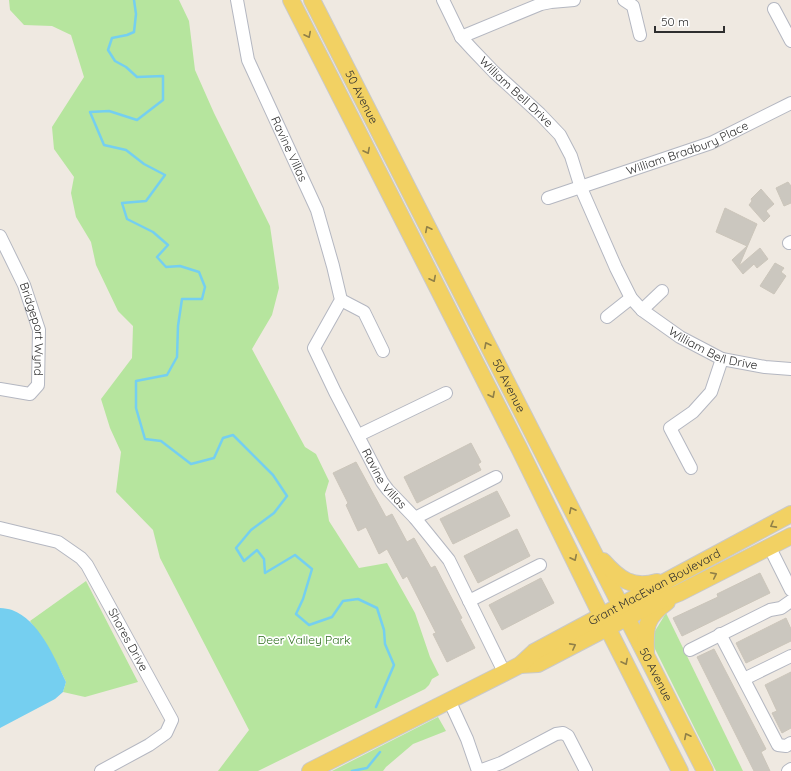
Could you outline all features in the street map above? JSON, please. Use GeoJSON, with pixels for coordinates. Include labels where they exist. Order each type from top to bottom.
{"type":"FeatureCollection","features":[{"type":"Feature","properties":{"kind":"main road","name":"50 Avenue"},"geometry":{"type":"LineString","coordinates":[[291,0],[512,434],[680,771]]}},
{"type":"Feature","properties":{"kind":"main road","name":"50 Avenue"},"geometry":{"type":"LineString","coordinates":[[312,0],[705,771]]}},
{"type":"Feature","properties":{"kind":"main road","name":"Grant MacEwan Boulevard"},"geometry":{"type":"LineString","coordinates":[[310,771],[520,665],[534,652],[605,621],[676,585],[791,514]]}},
{"type":"Feature","properties":{"kind":"main road","name":"Grant MacEwan Boulevard"},"geometry":{"type":"LineString","coordinates":[[676,585],[770,548],[791,536]]}},
{"type":"Feature","properties":{"kind":"main road"},"geometry":{"type":"LineString","coordinates":[[590,545],[612,571],[625,581],[638,585],[676,585]]}},
{"type":"Feature","properties":{"kind":"main road"},"geometry":{"type":"LineString","coordinates":[[647,658],[646,636],[648,622],[676,585]]}},
{"type":"Feature","properties":{"kind":"street","name":"Ravine Villas"},"geometry":{"type":"LineString","coordinates":[[237,0],[248,60],[317,210],[341,300],[314,348],[382,482],[392,495],[415,518],[449,560],[504,672]]}},
{"type":"Feature","properties":{"kind":"street","name":"William Bell Drive"},"geometry":{"type":"LineString","coordinates":[[443,0],[461,37],[481,60],[540,114],[560,135],[571,156],[581,188],[616,268],[631,298],[642,310],[680,338],[722,359],[764,367],[791,369]]}},
{"type":"Feature","properties":{"kind":"street"},"geometry":{"type":"LineString","coordinates":[[461,37],[541,4],[561,0],[574,0]]}},
{"type":"Feature","properties":{"kind":"street"},"geometry":{"type":"LineString","coordinates":[[624,0],[633,6],[640,35]]}},
{"type":"Feature","properties":{"kind":"street"},"geometry":{"type":"LineString","coordinates":[[774,9],[791,41]]}},
{"type":"Feature","properties":{"kind":"street","name":"William Bradbury Place"},"geometry":{"type":"LineString","coordinates":[[581,188],[711,143],[791,103]]}},
{"type":"Feature","properties":{"kind":"street"},"geometry":{"type":"LineString","coordinates":[[548,198],[581,188]]}},
{"type":"Feature","properties":{"kind":"street","name":"Bridgeport Wynd"},"geometry":{"type":"LineString","coordinates":[[0,236],[24,285],[39,330],[38,385],[30,394],[0,389]]}},
{"type":"Feature","properties":{"kind":"street"},"geometry":{"type":"LineString","coordinates":[[642,310],[662,291]]}},
{"type":"Feature","properties":{"kind":"street"},"geometry":{"type":"LineString","coordinates":[[607,317],[631,298]]}},
{"type":"Feature","properties":{"kind":"street"},"geometry":{"type":"LineString","coordinates":[[341,300],[364,312],[383,351]]}},
{"type":"Feature","properties":{"kind":"street"},"geometry":{"type":"LineString","coordinates":[[691,468],[670,428],[693,412],[711,392],[722,359]]}},
{"type":"Feature","properties":{"kind":"street","name":"Ravine Villas"},"geometry":{"type":"LineString","coordinates":[[359,435],[446,393]]}},
{"type":"Feature","properties":{"kind":"street","name":"Ravine Villas"},"geometry":{"type":"LineString","coordinates":[[415,518],[496,477]]}},
{"type":"Feature","properties":{"kind":"street","name":"Shores Drive"},"geometry":{"type":"LineString","coordinates":[[0,528],[58,542],[81,558],[87,565],[172,720],[166,733],[149,745],[101,771]]}},
{"type":"Feature","properties":{"kind":"street"},"geometry":{"type":"LineString","coordinates":[[770,548],[791,590]]}},
{"type":"Feature","properties":{"kind":"street"},"geometry":{"type":"LineString","coordinates":[[469,601],[540,565]]}},
{"type":"Feature","properties":{"kind":"street"},"geometry":{"type":"LineString","coordinates":[[770,610],[777,602],[784,598],[791,597]]}},
{"type":"Feature","properties":{"kind":"street"},"geometry":{"type":"LineString","coordinates":[[690,650],[770,610],[781,608],[791,600]]}},
{"type":"Feature","properties":{"kind":"street"},"geometry":{"type":"LineString","coordinates":[[720,634],[778,745],[786,746],[791,743]]}},
{"type":"Feature","properties":{"kind":"street"},"geometry":{"type":"LineString","coordinates":[[744,679],[791,656]]}},
{"type":"Feature","properties":{"kind":"street"},"geometry":{"type":"LineString","coordinates":[[449,700],[467,739],[478,771],[501,763],[556,734],[563,733],[568,736],[586,771]]}},
{"type":"Feature","properties":{"kind":"green space","name":"Deer Valley Park"},"geometry":{"type":"Polygon","coordinates":[[[9,0],[179,0],[189,21],[195,70],[214,113],[270,226],[279,288],[272,315],[252,349],[305,447],[316,454],[329,481],[325,494],[329,521],[359,568],[387,563],[415,613],[430,657],[439,675],[432,679],[425,689],[258,771],[218,771],[249,730],[160,558],[153,530],[116,492],[121,452],[110,428],[101,399],[132,358],[133,326],[118,311],[96,265],[91,242],[76,217],[71,193],[74,177],[54,149],[52,127],[84,77],[71,35],[52,26],[24,25],[10,10],[9,0]]]}},
{"type":"Feature","properties":{"kind":"green space"},"geometry":{"type":"Polygon","coordinates":[[[86,581],[138,682],[85,697],[63,692],[66,682],[50,651],[30,621],[86,581]]]}},
{"type":"Feature","properties":{"kind":"green space"},"geometry":{"type":"Polygon","coordinates":[[[666,613],[743,771],[716,771],[651,641],[666,613]]]}},
{"type":"Feature","properties":{"kind":"green space"},"geometry":{"type":"Polygon","coordinates":[[[438,717],[446,731],[413,744],[383,771],[332,771],[438,717]]]}},
{"type":"Feature","properties":{"kind":"water"},"geometry":{"type":"Polygon","coordinates":[[[0,608],[12,610],[22,615],[30,622],[38,631],[51,651],[66,682],[63,692],[55,699],[0,728],[0,608]]]}},
{"type":"Feature","properties":{"kind":"building"},"geometry":{"type":"Polygon","coordinates":[[[788,182],[791,186],[791,203],[784,206],[776,188],[788,182]]]}},
{"type":"Feature","properties":{"kind":"building"},"geometry":{"type":"Polygon","coordinates":[[[761,189],[774,204],[766,211],[770,216],[764,222],[749,205],[752,201],[751,199],[761,189]]]}},
{"type":"Feature","properties":{"kind":"building"},"geometry":{"type":"Polygon","coordinates":[[[725,208],[757,224],[739,266],[760,248],[768,259],[757,268],[754,264],[743,274],[732,260],[747,246],[716,232],[725,208]]]}},
{"type":"Feature","properties":{"kind":"building"},"geometry":{"type":"Polygon","coordinates":[[[775,263],[784,268],[781,272],[786,276],[774,294],[760,286],[775,263]]]}},
{"type":"Feature","properties":{"kind":"building"},"geometry":{"type":"Polygon","coordinates":[[[471,443],[481,462],[478,464],[481,470],[417,503],[404,477],[471,443]]]}},
{"type":"Feature","properties":{"kind":"building"},"geometry":{"type":"Polygon","coordinates":[[[356,462],[386,517],[392,514],[407,542],[414,538],[431,568],[435,566],[462,618],[460,619],[475,648],[447,662],[433,634],[436,633],[407,576],[403,579],[387,549],[379,554],[366,527],[358,531],[346,505],[348,503],[333,473],[356,462]]]}},
{"type":"Feature","properties":{"kind":"building"},"geometry":{"type":"Polygon","coordinates":[[[497,491],[510,516],[453,544],[440,519],[497,491]]]}},
{"type":"Feature","properties":{"kind":"building"},"geometry":{"type":"Polygon","coordinates":[[[517,529],[530,556],[478,583],[464,556],[517,529]]]}},
{"type":"Feature","properties":{"kind":"building"},"geometry":{"type":"Polygon","coordinates":[[[760,573],[770,593],[682,636],[673,618],[718,597],[717,594],[760,573]]]}},
{"type":"Feature","properties":{"kind":"building"},"geometry":{"type":"Polygon","coordinates":[[[541,578],[554,603],[502,630],[489,605],[541,578]]]}},
{"type":"Feature","properties":{"kind":"building"},"geometry":{"type":"Polygon","coordinates":[[[786,618],[791,629],[791,641],[746,663],[736,643],[786,618]]]}},
{"type":"Feature","properties":{"kind":"building"},"geometry":{"type":"Polygon","coordinates":[[[714,649],[766,749],[761,752],[770,771],[754,771],[697,657],[714,649]]]}},
{"type":"Feature","properties":{"kind":"building"},"geometry":{"type":"Polygon","coordinates":[[[791,672],[791,728],[782,733],[772,713],[777,711],[765,685],[791,672]]]}},
{"type":"Feature","properties":{"kind":"waterway"},"geometry":{"type":"LineString","coordinates":[[134,0],[136,14],[134,32],[112,38],[108,50],[115,61],[126,67],[137,77],[163,76],[163,100],[137,120],[109,111],[90,112],[104,145],[126,150],[144,164],[165,175],[146,201],[122,203],[127,219],[153,232],[168,245],[157,257],[166,267],[180,266],[199,272],[205,287],[202,299],[182,299],[178,326],[177,357],[167,375],[136,381],[136,408],[145,439],[161,441],[191,464],[214,458],[223,438],[233,435],[273,475],[287,496],[274,513],[251,530],[236,548],[244,561],[257,550],[264,559],[265,573],[295,555],[312,569],[303,599],[296,614],[309,625],[332,617],[343,601],[358,599],[377,608],[384,630],[385,644],[394,665],[376,707]]}},
{"type":"Feature","properties":{"kind":"waterway"},"geometry":{"type":"LineString","coordinates":[[352,771],[367,768],[380,752]]}}]}
